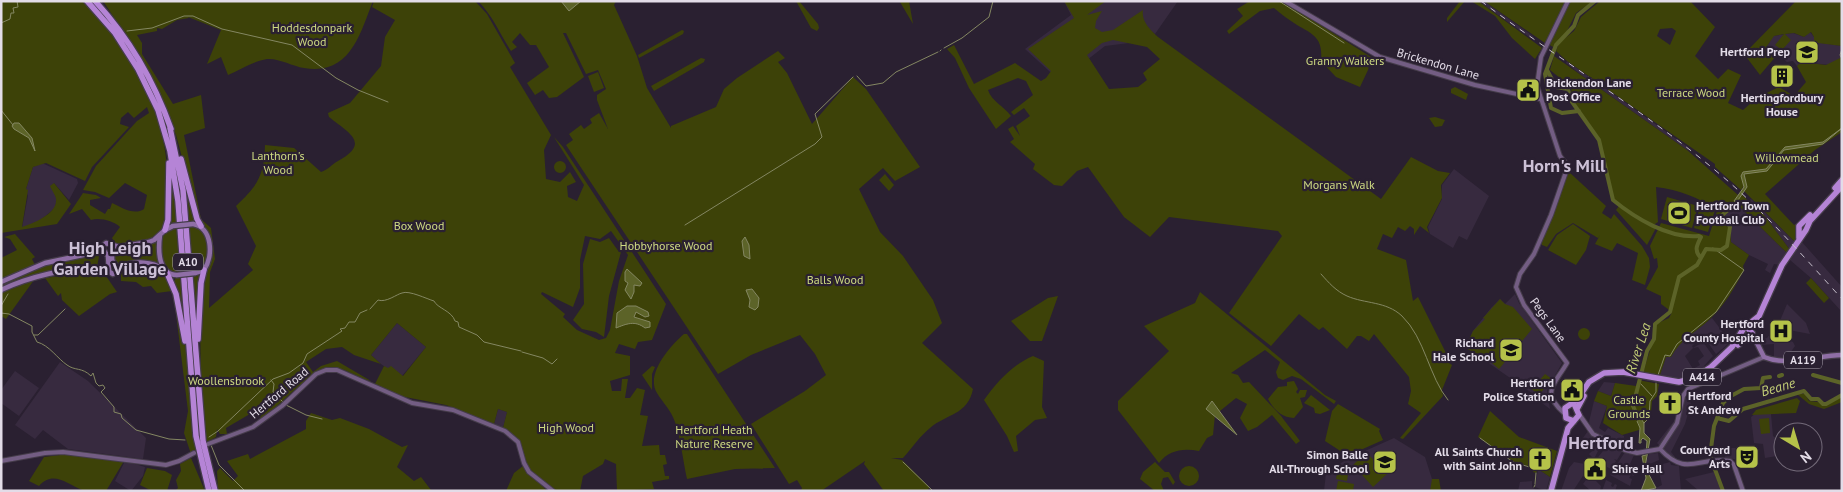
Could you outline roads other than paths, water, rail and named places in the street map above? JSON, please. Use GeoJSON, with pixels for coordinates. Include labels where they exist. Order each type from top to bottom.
{"type":"FeatureCollection","features":[{"type":"Feature","properties":{"kind":"highway","name":"A10"},"geometry":{"type":"LineString","coordinates":[[87,1],[128,51],[158,110],[169,144],[176,183],[197,444],[208,491]]}},
{"type":"Feature","properties":{"kind":"highway","name":"A10"},"geometry":{"type":"LineString","coordinates":[[95,1],[120,30],[145,68],[170,128],[179,166],[183,196],[198,397],[204,447],[215,491]]}},
{"type":"Feature","properties":{"kind":"highway"},"geometry":{"type":"LineString","coordinates":[[158,110],[168,154],[170,174],[168,220],[162,232]]}},
{"type":"Feature","properties":{"kind":"highway"},"geometry":{"type":"LineString","coordinates":[[170,128],[183,166],[197,219],[201,226]]}},
{"type":"Feature","properties":{"kind":"highway","name":"A414"},"geometry":{"type":"LineString","coordinates":[[1568,405],[1577,400],[1589,382],[1598,375],[1616,372],[1674,385],[1691,382],[1717,366],[1749,333],[1769,305],[1786,260],[1800,238],[1803,227],[1842,180]]}},
{"type":"Feature","properties":{"kind":"highway","name":"A414"},"geometry":{"type":"LineString","coordinates":[[1803,227],[1842,186]]}},
{"type":"Feature","properties":{"kind":"highway"},"geometry":{"type":"LineString","coordinates":[[198,397],[198,334],[201,283],[204,270]]}},
{"type":"Feature","properties":{"kind":"highway"},"geometry":{"type":"LineString","coordinates":[[165,271],[173,284],[179,305],[192,383]]}},
{"type":"Feature","properties":{"kind":"highway","name":"A414"},"geometry":{"type":"LineString","coordinates":[[1549,491],[1568,428],[1576,416],[1587,390],[1600,379],[1614,375],[1675,382],[1694,378],[1723,357],[1738,339],[1741,332],[1749,333]]}},
{"type":"Feature","properties":{"kind":"highway"},"geometry":{"type":"LineString","coordinates":[[1568,405],[1565,415],[1576,416]]}},
{"type":"Feature","properties":{"kind":"highway"},"geometry":{"type":"LineString","coordinates":[[1568,405],[1576,416]]}},
{"type":"Feature","properties":{"kind":"highway","name":"A414"},"geometry":{"type":"LineString","coordinates":[[1549,491],[1565,415]]}},
{"type":"Feature","properties":{"kind":"main road","name":"Brickendon Lane"},"geometry":{"type":"LineString","coordinates":[[1285,1],[1380,57],[1475,85],[1540,99]]}},
{"type":"Feature","properties":{"kind":"main road"},"geometry":{"type":"LineString","coordinates":[[1540,99],[1537,86],[1539,63],[1568,1]]}},
{"type":"Feature","properties":{"kind":"main road","name":"Pegs Lane"},"geometry":{"type":"LineString","coordinates":[[1540,99],[1560,156],[1568,166],[1552,215],[1534,254],[1520,274],[1516,287],[1524,305],[1567,363],[1550,391],[1552,400],[1558,407]]}},
{"type":"Feature","properties":{"kind":"main road"},"geometry":{"type":"LineString","coordinates":[[1,282],[38,266],[97,252],[106,243],[122,247],[148,242],[173,226],[193,224],[201,226]]}},
{"type":"Feature","properties":{"kind":"main road","name":"A10"},"geometry":{"type":"LineString","coordinates":[[118,269],[146,263],[155,264],[165,271],[177,275],[204,270],[209,262],[208,241],[206,232],[201,226]]}},
{"type":"Feature","properties":{"kind":"main road","name":"A10"},"geometry":{"type":"LineString","coordinates":[[162,232],[165,271]]}},
{"type":"Feature","properties":{"kind":"main road"},"geometry":{"type":"LineString","coordinates":[[1,290],[23,281],[49,274],[98,268],[113,274],[118,269],[112,262],[112,245]]}},
{"type":"Feature","properties":{"kind":"main road"},"geometry":{"type":"LineString","coordinates":[[102,248],[108,256],[108,271]]}},
{"type":"Feature","properties":{"kind":"main road"},"geometry":{"type":"LineString","coordinates":[[1576,416],[1585,422],[1590,431],[1608,442],[1637,453],[1660,449],[1677,423],[1685,392],[1699,384],[1716,379],[1764,357],[1756,341],[1749,333]]}},
{"type":"Feature","properties":{"kind":"main road","name":"A119"},"geometry":{"type":"LineString","coordinates":[[1764,357],[1789,360],[1842,355]]}},
{"type":"Feature","properties":{"kind":"main road","name":"Hertford Road"},"geometry":{"type":"LineString","coordinates":[[208,444],[253,428],[282,406],[311,378],[326,370],[342,371],[418,405],[452,410],[504,431],[518,442],[524,463],[529,472],[553,491]]}},
{"type":"Feature","properties":{"kind":"main road"},"geometry":{"type":"LineString","coordinates":[[1565,415],[1558,407],[1568,405]]}},
{"type":"Feature","properties":{"kind":"main road"},"geometry":{"type":"LineString","coordinates":[[1660,449],[1672,462],[1681,464],[1727,460],[1734,464],[1743,491]]}},
{"type":"Feature","properties":{"kind":"main road"},"geometry":{"type":"LineString","coordinates":[[1,461],[45,452],[63,452],[166,465],[180,461],[194,453]]}},
{"type":"Feature","properties":{"kind":"waterway"},"geometry":{"type":"LineString","coordinates":[[1,23],[10,19],[11,13],[14,13],[13,8],[18,7],[17,1]]}},
{"type":"Feature","properties":{"kind":"waterway"},"geometry":{"type":"LineString","coordinates":[[944,48],[962,38],[989,17],[993,1]]}},
{"type":"Feature","properties":{"kind":"waterway"},"geometry":{"type":"LineString","coordinates":[[1279,1],[1344,43]]}},
{"type":"Feature","properties":{"kind":"waterway","name":"River Lea"},"geometry":{"type":"LineString","coordinates":[[1579,111],[1562,113],[1551,108],[1545,74],[1556,45],[1574,26],[1578,15],[1595,1]]}},
{"type":"Feature","properties":{"kind":"waterway"},"geometry":{"type":"LineString","coordinates":[[127,31],[152,28],[184,16],[193,16],[222,29],[292,45],[336,78],[358,90],[388,102]]}},
{"type":"Feature","properties":{"kind":"waterway"},"geometry":{"type":"LineString","coordinates":[[1842,49],[1840,55],[1842,59]]}},
{"type":"Feature","properties":{"kind":"waterway"},"geometry":{"type":"LineString","coordinates":[[857,76],[866,86],[883,83],[896,72],[938,52]]}},
{"type":"Feature","properties":{"kind":"waterway","name":"River Lea"},"geometry":{"type":"LineString","coordinates":[[1547,70],[1556,87],[1568,89],[1570,99],[1599,140],[1613,200],[1632,214],[1664,231],[1701,237],[1697,245],[1700,257]]}},
{"type":"Feature","properties":{"kind":"waterway"},"geometry":{"type":"LineString","coordinates":[[685,225],[815,144],[822,137],[815,114],[853,77]]}},
{"type":"Feature","properties":{"kind":"waterway"},"geometry":{"type":"LineString","coordinates":[[1,110],[13,125]]}},
{"type":"Feature","properties":{"kind":"waterway","name":"River Lea"},"geometry":{"type":"LineString","coordinates":[[1641,424],[1633,406],[1647,351],[1654,339],[1655,324],[1670,312],[1679,277],[1697,265],[1706,249],[1721,250],[1727,246],[1730,227],[1728,223],[1721,222],[1719,218],[1738,201]]}},
{"type":"Feature","properties":{"kind":"waterway"},"geometry":{"type":"LineString","coordinates":[[1658,375],[1665,355],[1670,356],[1677,344],[1716,312],[1744,270],[1713,248]]}},
{"type":"Feature","properties":{"kind":"waterway"},"geometry":{"type":"LineString","coordinates":[[1321,274],[1343,294],[1354,299],[1382,305],[1402,316],[1416,335],[1436,380],[1448,400]]}},
{"type":"Feature","properties":{"kind":"waterway"},"geometry":{"type":"LineString","coordinates":[[370,309],[378,300],[381,301],[405,292],[413,294],[434,301],[458,322],[459,327],[477,335],[484,342],[521,351]]}},
{"type":"Feature","properties":{"kind":"waterway"},"geometry":{"type":"LineString","coordinates":[[1,306],[8,294]]}},
{"type":"Feature","properties":{"kind":"waterway"},"geometry":{"type":"LineString","coordinates":[[34,335],[38,335],[65,309]]}},
{"type":"Feature","properties":{"kind":"waterway"},"geometry":{"type":"LineString","coordinates":[[209,437],[218,431],[273,379],[289,373],[303,363],[307,354],[342,331],[340,329],[345,328],[349,322],[355,322],[360,313],[367,310]]}},
{"type":"Feature","properties":{"kind":"waterway"},"geometry":{"type":"LineString","coordinates":[[1,313],[9,314],[32,326],[32,332],[37,342],[45,346],[67,365],[85,371],[91,376],[93,373],[96,383],[99,386],[103,385],[105,388],[101,392],[114,407],[114,412],[121,414],[122,418],[136,430],[169,439],[185,440]]}},
{"type":"Feature","properties":{"kind":"waterway"},"geometry":{"type":"LineString","coordinates":[[522,352],[543,358],[552,364],[557,359]]}},
{"type":"Feature","properties":{"kind":"waterway"},"geometry":{"type":"LineString","coordinates":[[1813,375],[1842,383]]}},
{"type":"Feature","properties":{"kind":"waterway","name":"Beane"},"geometry":{"type":"LineString","coordinates":[[1723,491],[1710,456],[1714,426],[1723,403],[1729,397],[1744,389],[1761,388],[1763,378],[1770,377]]}},
{"type":"Feature","properties":{"kind":"waterway"},"geometry":{"type":"LineString","coordinates":[[271,380],[274,384],[273,392],[283,402]]}},
{"type":"Feature","properties":{"kind":"waterway"},"geometry":{"type":"LineString","coordinates":[[1640,383],[1652,396]]}},
{"type":"Feature","properties":{"kind":"waterway"},"geometry":{"type":"LineString","coordinates":[[1644,423],[1649,418],[1650,401],[1656,392],[1656,383]]}},
{"type":"Feature","properties":{"kind":"waterway","name":"Beane"},"geometry":{"type":"LineString","coordinates":[[1717,418],[1729,421],[1743,409],[1804,391],[1811,399],[1818,399],[1823,404],[1842,395]]}},
{"type":"Feature","properties":{"kind":"waterway"},"geometry":{"type":"LineString","coordinates":[[286,405],[306,415],[322,419]]}},
{"type":"Feature","properties":{"kind":"waterway"},"geometry":{"type":"LineString","coordinates":[[1480,438],[1513,462],[1536,469]]}},
{"type":"Feature","properties":{"kind":"waterway"},"geometry":{"type":"LineString","coordinates":[[211,445],[219,465],[245,491]]}},
{"type":"Feature","properties":{"kind":"waterway"},"geometry":{"type":"LineString","coordinates":[[903,462],[933,491]]}},
{"type":"Feature","properties":{"kind":"waterway"},"geometry":{"type":"LineString","coordinates":[[1535,484],[1536,473]]}},
{"type":"Feature","properties":{"kind":"railway"},"geometry":{"type":"LineString","coordinates":[[1481,1],[1700,157],[1759,210],[1842,299]]}},
{"type":"Feature","properties":{"kind":"place","name":"Hertford Prep"},"geometry":{"type":"Point","coordinates":[1807,52]}},
{"type":"Feature","properties":{"kind":"place","name":"Hertingfordbury House"},"geometry":{"type":"Point","coordinates":[1782,76]}},
{"type":"Feature","properties":{"kind":"place","name":"Brickendon Lane Post Office"},"geometry":{"type":"Point","coordinates":[1528,90]}},
{"type":"Feature","properties":{"kind":"place","name":"Hertford Town Football Club"},"geometry":{"type":"Point","coordinates":[1679,213]}},
{"type":"Feature","properties":{"kind":"place","name":"Hertford County Hospital"},"geometry":{"type":"Point","coordinates":[1781,331]}},
{"type":"Feature","properties":{"kind":"place","name":"Richard Hale School"},"geometry":{"type":"Point","coordinates":[1511,350]}},
{"type":"Feature","properties":{"kind":"place","name":"Hertford Police Station"},"geometry":{"type":"Point","coordinates":[1572,390]}},
{"type":"Feature","properties":{"kind":"place","name":"Hertford St Andrew"},"geometry":{"type":"Point","coordinates":[1670,403]}},
{"type":"Feature","properties":{"kind":"place","name":"Courtyard Arts"},"geometry":{"type":"Point","coordinates":[1747,457]}},
{"type":"Feature","properties":{"kind":"place","name":"All Saints Church with Saint John"},"geometry":{"type":"Point","coordinates":[1540,459]}},
{"type":"Feature","properties":{"kind":"place","name":"Simon Balle All-Through School"},"geometry":{"type":"Point","coordinates":[1385,462]}},
{"type":"Feature","properties":{"kind":"place","name":"Shire Hall"},"geometry":{"type":"Point","coordinates":[1595,469]}},
{"type":"Feature","properties":{"kind":"district","name":"Horn's Mill"},"geometry":{"type":"Point","coordinates":[1564,166]}},
{"type":"Feature","properties":{"kind":"district","name":"High Leigh Garden Village"},"geometry":{"type":"Point","coordinates":[110,258]}},
{"type":"Feature","properties":{"kind":"district","name":"Hertford"},"geometry":{"type":"Point","coordinates":[1601,443]}},
{"type":"Feature","properties":{"kind":"park label","name":"Hoddesdonpark Wood"},"geometry":{"type":"Point","coordinates":[312,35]}},
{"type":"Feature","properties":{"kind":"park label","name":"Granny Walkers"},"geometry":{"type":"Point","coordinates":[1345,61]}},
{"type":"Feature","properties":{"kind":"park label","name":"Terrace Wood"},"geometry":{"type":"Point","coordinates":[1691,93]}},
{"type":"Feature","properties":{"kind":"park label","name":"Willowmead"},"geometry":{"type":"Point","coordinates":[1787,158]}},
{"type":"Feature","properties":{"kind":"park label","name":"Lanthorn's Wood"},"geometry":{"type":"Point","coordinates":[278,163]}},
{"type":"Feature","properties":{"kind":"park label","name":"Morgans Walk"},"geometry":{"type":"Point","coordinates":[1339,185]}},
{"type":"Feature","properties":{"kind":"park label","name":"Box Wood"},"geometry":{"type":"Point","coordinates":[419,226]}},
{"type":"Feature","properties":{"kind":"park label","name":"Hobbyhorse Wood"},"geometry":{"type":"Point","coordinates":[666,246]}},
{"type":"Feature","properties":{"kind":"park label","name":"Balls Wood"},"geometry":{"type":"Point","coordinates":[835,280]}},
{"type":"Feature","properties":{"kind":"park label","name":"Woollensbrook"},"geometry":{"type":"Point","coordinates":[226,381]}},
{"type":"Feature","properties":{"kind":"park label","name":"Castle Grounds"},"geometry":{"type":"Point","coordinates":[1629,407]}},
{"type":"Feature","properties":{"kind":"park label","name":"High Wood"},"geometry":{"type":"Point","coordinates":[566,428]}},
{"type":"Feature","properties":{"kind":"park label","name":"Hertford Heath Nature Reserve"},"geometry":{"type":"Point","coordinates":[714,437]}}]}
